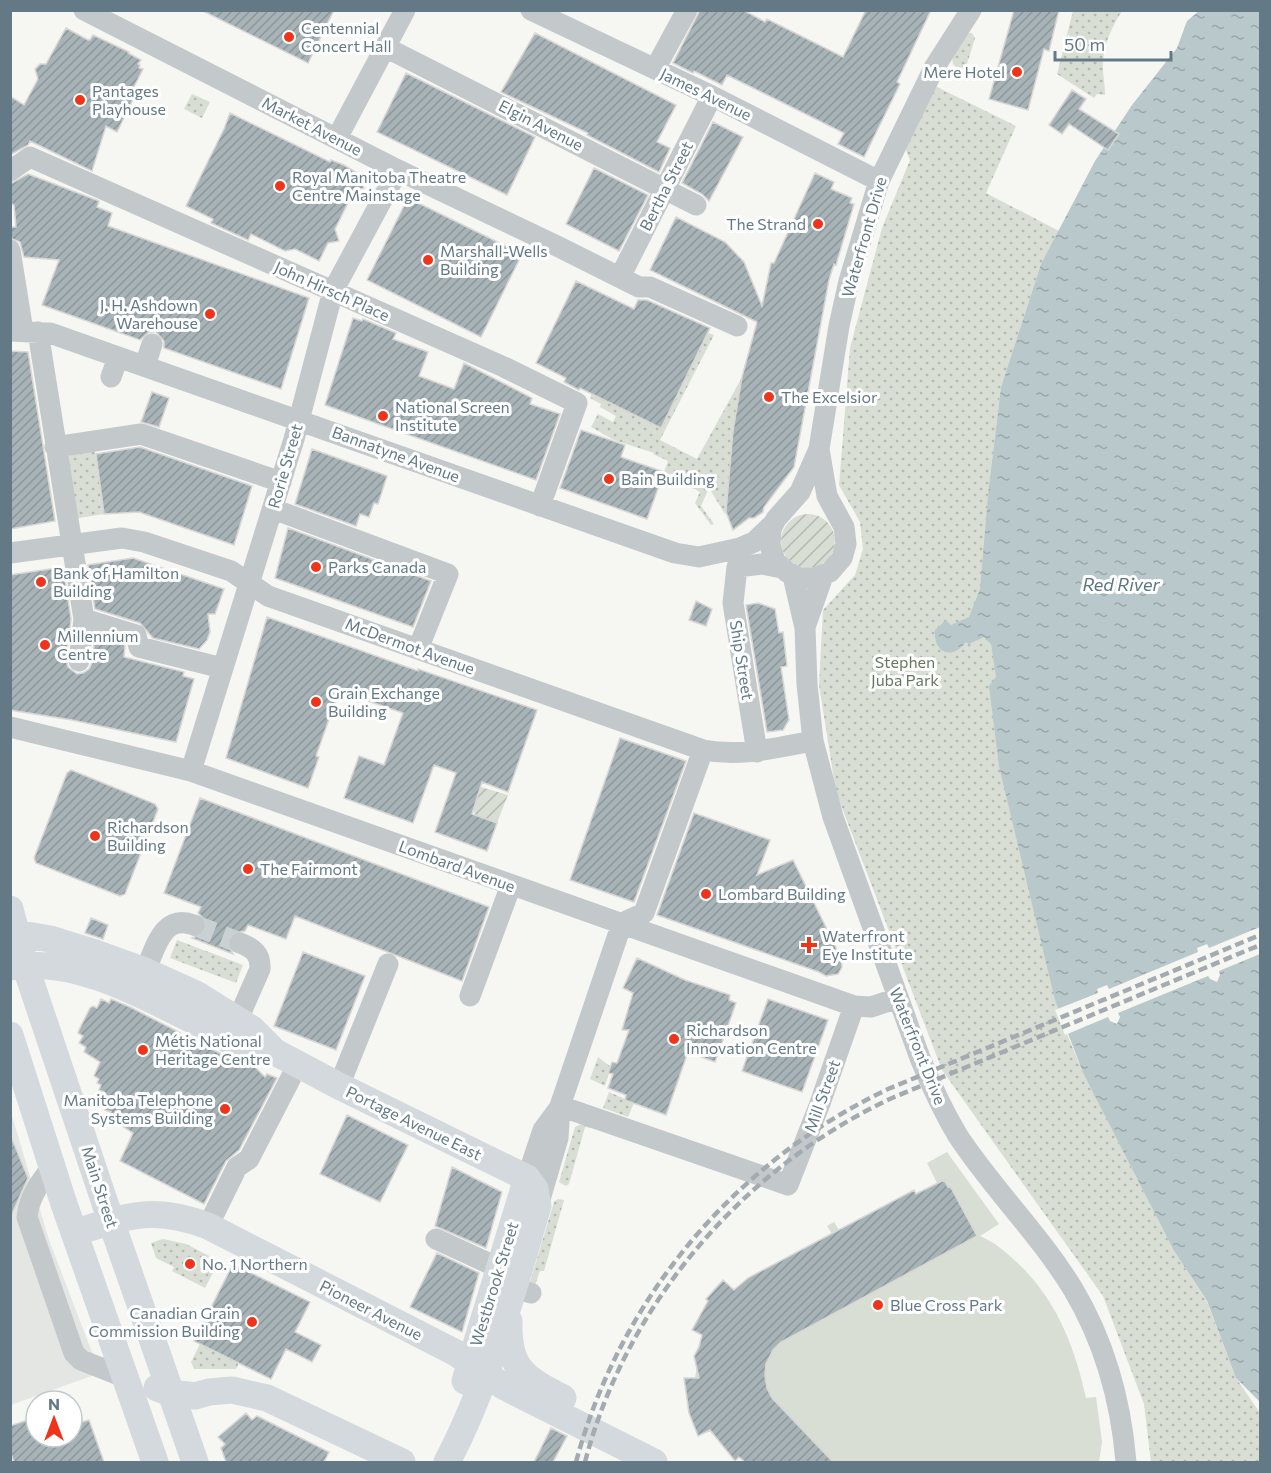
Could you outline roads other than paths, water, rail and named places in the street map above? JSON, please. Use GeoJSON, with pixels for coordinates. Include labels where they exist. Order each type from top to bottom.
{"type":"FeatureCollection","features":[{"type":"Feature","properties":{"kind":"main road","name":"Main Street"},"geometry":{"type":"LineString","coordinates":[[12,924],[18,966],[111,1221],[195,1462]]}},
{"type":"Feature","properties":{"kind":"main road","name":"Portage Avenue East"},"geometry":{"type":"LineString","coordinates":[[12,924],[145,971],[196,994],[238,1019],[286,1058],[527,1178]]}},
{"type":"Feature","properties":{"kind":"main road","name":"Portage Avenue East"},"geometry":{"type":"LineString","coordinates":[[18,966],[54,965],[93,975],[244,1047],[286,1058]]}},
{"type":"Feature","properties":{"kind":"main road"},"geometry":{"type":"LineString","coordinates":[[10,1035],[74,1233],[156,1462]]}},
{"type":"Feature","properties":{"kind":"main road"},"geometry":{"type":"LineString","coordinates":[[527,1178],[535,1189],[538,1206]]}},
{"type":"Feature","properties":{"kind":"main road","name":"Westbrook Street"},"geometry":{"type":"LineString","coordinates":[[514,1285],[527,1178]]}},
{"type":"Feature","properties":{"kind":"main road","name":"Westbrook Street"},"geometry":{"type":"LineString","coordinates":[[427,1462],[459,1399],[478,1370],[514,1285],[538,1206]]}},
{"type":"Feature","properties":{"kind":"main road","name":"Pioneer Avenue"},"geometry":{"type":"LineString","coordinates":[[74,1233],[132,1215],[164,1214],[186,1218],[208,1226],[456,1353],[478,1370],[590,1432],[654,1462]]}},
{"type":"Feature","properties":{"kind":"main road"},"geometry":{"type":"LineString","coordinates":[[514,1285],[509,1345],[512,1357],[525,1375],[556,1394],[652,1443],[671,1462]]}},
{"type":"Feature","properties":{"kind":"main road","name":"Westbrook Street"},"geometry":{"type":"LineString","coordinates":[[447,1462],[467,1425],[478,1370]]}},
{"type":"Feature","properties":{"kind":"main road"},"geometry":{"type":"LineString","coordinates":[[124,1377],[171,1393],[195,1396],[232,1390],[267,1398],[402,1462]]}},
{"type":"Feature","properties":{"kind":"street","name":"Market Avenue"},"geometry":{"type":"LineString","coordinates":[[84,10],[398,170],[639,287],[650,287],[737,326]]}},
{"type":"Feature","properties":{"kind":"street"},"geometry":{"type":"LineString","coordinates":[[337,138],[405,10]]}},
{"type":"Feature","properties":{"kind":"street","name":"James Avenue"},"geometry":{"type":"LineString","coordinates":[[531,10],[712,96],[879,181]]}},
{"type":"Feature","properties":{"kind":"street"},"geometry":{"type":"LineString","coordinates":[[655,69],[687,10]]}},
{"type":"Feature","properties":{"kind":"street","name":"Waterfront Drive"},"geometry":{"type":"LineString","coordinates":[[971,10],[934,68],[879,181],[849,281],[839,326],[819,449],[800,492],[778,517],[770,535],[770,545],[772,555],[788,572],[805,628],[807,684],[813,741],[833,817],[924,1069],[960,1138],[1064,1275],[1080,1302],[1113,1383],[1121,1419],[1126,1462]]}},
{"type":"Feature","properties":{"kind":"street","name":"Elgin Avenue"},"geometry":{"type":"LineString","coordinates":[[385,47],[696,205]]}},
{"type":"Feature","properties":{"kind":"street","name":"Bertha Street"},"geometry":{"type":"LineString","coordinates":[[620,277],[712,96]]}},
{"type":"Feature","properties":{"kind":"street","name":"John Hirsch Place"},"geometry":{"type":"LineString","coordinates":[[10,171],[30,157],[504,367],[577,402],[540,506]]}},
{"type":"Feature","properties":{"kind":"street","name":"Rorie Street"},"geometry":{"type":"LineString","coordinates":[[190,771],[273,509],[333,291],[398,170]]}},
{"type":"Feature","properties":{"kind":"street"},"geometry":{"type":"LineString","coordinates":[[10,250],[24,331],[55,447],[84,619],[79,661]]}},
{"type":"Feature","properties":{"kind":"street","name":"Bannatyne Avenue"},"geometry":{"type":"LineString","coordinates":[[24,331],[50,333],[657,548],[692,557],[740,548],[754,542],[778,517]]}},
{"type":"Feature","properties":{"kind":"street"},"geometry":{"type":"LineString","coordinates":[[145,366],[152,344]]}},
{"type":"Feature","properties":{"kind":"street"},"geometry":{"type":"LineString","coordinates":[[111,377],[118,357]]}},
{"type":"Feature","properties":{"kind":"street"},"geometry":{"type":"LineString","coordinates":[[55,447],[141,434],[281,482]]}},
{"type":"Feature","properties":{"kind":"street","name":"Waterfront Drive"},"geometry":{"type":"LineString","coordinates":[[805,628],[823,576],[836,566],[845,549],[845,532],[827,496],[819,449]]}},
{"type":"Feature","properties":{"kind":"street"},"geometry":{"type":"LineString","coordinates":[[778,517],[795,504],[807,502],[823,506],[836,515]]}},
{"type":"Feature","properties":{"kind":"street"},"geometry":{"type":"LineString","coordinates":[[273,509],[448,574],[418,649]]}},
{"type":"Feature","properties":{"kind":"street","name":"McDermot Avenue"},"geometry":{"type":"LineString","coordinates":[[10,553],[122,538],[144,542],[231,571],[268,596],[703,750],[725,754],[757,752],[813,741]]}},
{"type":"Feature","properties":{"kind":"street","name":"Ship Street"},"geometry":{"type":"LineString","coordinates":[[757,752],[733,603],[736,567],[762,564],[788,572]]}},
{"type":"Feature","properties":{"kind":"street"},"geometry":{"type":"LineString","coordinates":[[788,572],[806,578],[823,576]]}},
{"type":"Feature","properties":{"kind":"street"},"geometry":{"type":"LineString","coordinates":[[84,619],[136,635],[139,647],[222,668]]}},
{"type":"Feature","properties":{"kind":"street","name":"Lombard Avenue"},"geometry":{"type":"LineString","coordinates":[[10,727],[190,771],[854,1006],[871,1007],[898,998]]}},
{"type":"Feature","properties":{"kind":"street"},"geometry":{"type":"LineString","coordinates":[[622,923],[644,913],[703,750]]}},
{"type":"Feature","properties":{"kind":"street"},"geometry":{"type":"LineString","coordinates":[[470,996],[511,885]]}},
{"type":"Feature","properties":{"kind":"street"},"geometry":{"type":"LineString","coordinates":[[145,971],[164,931],[180,922],[194,925]]}},
{"type":"Feature","properties":{"kind":"street","name":"Westbrook Street"},"geometry":{"type":"LineString","coordinates":[[538,1206],[558,1138],[560,1106],[622,923]]}},
{"type":"Feature","properties":{"kind":"street"},"geometry":{"type":"LineString","coordinates":[[205,1027],[238,1019],[260,969],[261,963],[256,951],[240,943]]}},
{"type":"Feature","properties":{"kind":"street"},"geometry":{"type":"LineString","coordinates":[[339,1086],[388,964]]}},
{"type":"Feature","properties":{"kind":"street","name":"Mill Street"},"geometry":{"type":"LineString","coordinates":[[560,1106],[788,1185],[854,1006]]}},
{"type":"Feature","properties":{"kind":"street"},"geometry":{"type":"LineString","coordinates":[[208,1226],[237,1167],[249,1159],[286,1058]]}},
{"type":"Feature","properties":{"kind":"street","name":"Westbrook Street"},"geometry":{"type":"LineString","coordinates":[[527,1178],[543,1130],[560,1106]]}},
{"type":"Feature","properties":{"kind":"street"},"geometry":{"type":"LineString","coordinates":[[52,1167],[38,1185],[29,1205],[27,1217],[74,1353],[81,1360],[124,1377]]}},
{"type":"Feature","properties":{"kind":"street"},"geometry":{"type":"LineString","coordinates":[[436,1239],[514,1285]]}},
{"type":"Feature","properties":{"kind":"water","name":"Red River"},"geometry":{"type":"Polygon","coordinates":[[[1199,11],[1260,11],[1260,1402],[1236,1378],[1207,1301],[1174,1251],[1084,1075],[1055,1000],[999,766],[989,686],[996,677],[991,644],[984,637],[969,644],[966,642],[961,648],[950,653],[940,649],[935,638],[935,630],[946,620],[951,625],[969,617],[980,589],[989,485],[1001,387],[1041,264],[1095,161],[1132,105],[1177,48],[1187,21],[1199,11]]]}},
{"type":"Feature","properties":{"kind":"tunnel"},"geometry":{"type":"LineString","coordinates":[[194,925],[240,943]]}},
{"type":"Feature","properties":{"kind":"railway"},"geometry":{"type":"LineString","coordinates":[[576,1462],[596,1402],[622,1345],[654,1291],[691,1241],[734,1196],[781,1155],[832,1119],[888,1089],[1260,935]]}},
{"type":"Feature","properties":{"kind":"railway"},"geometry":{"type":"LineString","coordinates":[[585,1462],[604,1404],[629,1348],[661,1296],[698,1247],[741,1202],[787,1162],[838,1127],[892,1098],[1260,945]]}},
{"type":"Feature","properties":{"kind":"place","name":"Centennial Concert Hall"},"geometry":{"type":"Point","coordinates":[289,37]}},
{"type":"Feature","properties":{"kind":"place","name":"Mere Hotel"},"geometry":{"type":"Point","coordinates":[1017,72]}},
{"type":"Feature","properties":{"kind":"place","name":"Pantages Playhouse"},"geometry":{"type":"Point","coordinates":[80,100]}},
{"type":"Feature","properties":{"kind":"place","name":"Royal Manitoba Theatre Centre Mainstage"},"geometry":{"type":"Point","coordinates":[280,186]}},
{"type":"Feature","properties":{"kind":"place","name":"The Strand"},"geometry":{"type":"Point","coordinates":[818,224]}},
{"type":"Feature","properties":{"kind":"place","name":"Marshall-Wells Building"},"geometry":{"type":"Point","coordinates":[428,260]}},
{"type":"Feature","properties":{"kind":"place","name":"J. H. Ashdown Warehouse"},"geometry":{"type":"Point","coordinates":[210,314]}},
{"type":"Feature","properties":{"kind":"place","name":"The Excelsior"},"geometry":{"type":"Point","coordinates":[769,397]}},
{"type":"Feature","properties":{"kind":"place","name":"National Screen Institute"},"geometry":{"type":"Point","coordinates":[383,416]}},
{"type":"Feature","properties":{"kind":"place","name":"Bain Building"},"geometry":{"type":"Point","coordinates":[609,479]}},
{"type":"Feature","properties":{"kind":"place","name":"Parks Canada"},"geometry":{"type":"Point","coordinates":[316,567]}},
{"type":"Feature","properties":{"kind":"place","name":"Bank of Hamilton Building"},"geometry":{"type":"Point","coordinates":[41,582]}},
{"type":"Feature","properties":{"kind":"place","name":"Millennium Centre"},"geometry":{"type":"Point","coordinates":[45,645]}},
{"type":"Feature","properties":{"kind":"place","name":"Grain Exchange Building"},"geometry":{"type":"Point","coordinates":[316,702]}},
{"type":"Feature","properties":{"kind":"place","name":"Richardson Building"},"geometry":{"type":"Point","coordinates":[95,836]}},
{"type":"Feature","properties":{"kind":"place","name":"The Fairmont"},"geometry":{"type":"Point","coordinates":[248,869]}},
{"type":"Feature","properties":{"kind":"place","name":"Lombard Building"},"geometry":{"type":"Point","coordinates":[706,894]}},
{"type":"Feature","properties":{"kind":"place","name":"Waterfront Eye Institute"},"geometry":{"type":"Point","coordinates":[809,945]}},
{"type":"Feature","properties":{"kind":"place","name":"Richardson Innovation Centre"},"geometry":{"type":"Point","coordinates":[674,1039]}},
{"type":"Feature","properties":{"kind":"place","name":"Métis National Heritage Centre"},"geometry":{"type":"Point","coordinates":[143,1050]}},
{"type":"Feature","properties":{"kind":"place","name":"Manitoba Telephone Systems Building"},"geometry":{"type":"Point","coordinates":[225,1109]}},
{"type":"Feature","properties":{"kind":"place","name":"No. 1 Northern"},"geometry":{"type":"Point","coordinates":[190,1264]}},
{"type":"Feature","properties":{"kind":"place","name":"Blue Cross Park"},"geometry":{"type":"Point","coordinates":[878,1305]}},
{"type":"Feature","properties":{"kind":"place","name":"Canadian Grain Commission Building"},"geometry":{"type":"Point","coordinates":[252,1322]}},
{"type":"Feature","properties":{"kind":"park label","name":"Stephen Juba Park"},"geometry":{"type":"Point","coordinates":[905,671]}}]}
